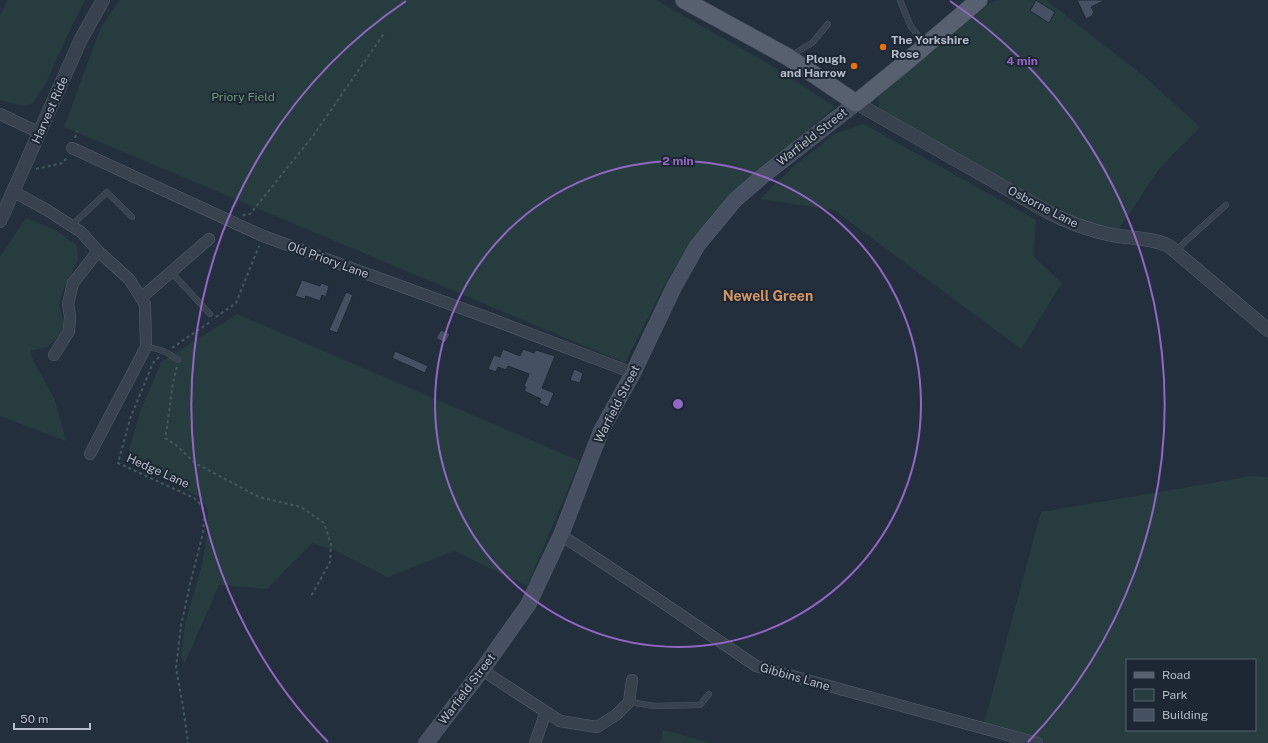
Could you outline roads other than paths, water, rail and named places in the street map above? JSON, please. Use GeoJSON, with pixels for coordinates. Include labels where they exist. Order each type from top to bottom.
{"type":"FeatureCollection","features":[{"type":"Feature","properties":{"kind":"main road"},"geometry":{"type":"LineString","coordinates":[[684,0],[788,57],[856,103],[926,45],[971,2]]}},
{"type":"Feature","properties":{"kind":"main road","name":"Warfield Street"},"geometry":{"type":"LineString","coordinates":[[426,743],[482,670],[528,605],[561,535],[601,431],[633,373],[674,287],[697,246],[736,200],[764,174],[856,103]]}},
{"type":"Feature","properties":{"kind":"street","name":"Harvest Ride"},"geometry":{"type":"LineString","coordinates":[[0,221],[81,39],[103,0]]}},
{"type":"Feature","properties":{"kind":"street","name":"Osborne Lane"},"geometry":{"type":"LineString","coordinates":[[856,103],[1072,224],[1110,235],[1162,243],[1175,251],[1268,330]]}},
{"type":"Feature","properties":{"kind":"street"},"geometry":{"type":"LineString","coordinates":[[0,114],[40,133]]}},
{"type":"Feature","properties":{"kind":"street","name":"Old Priory Lane"},"geometry":{"type":"LineString","coordinates":[[72,148],[263,236],[491,319],[633,373]]}},
{"type":"Feature","properties":{"kind":"street"},"geometry":{"type":"LineString","coordinates":[[14,192],[47,210],[81,232],[98,251],[129,279],[145,304],[146,347],[90,454]]}},
{"type":"Feature","properties":{"kind":"street"},"geometry":{"type":"LineString","coordinates":[[141,298],[209,239]]}},
{"type":"Feature","properties":{"kind":"street"},"geometry":{"type":"LineString","coordinates":[[54,355],[69,331],[70,316],[68,304],[73,283],[98,251]]}},
{"type":"Feature","properties":{"kind":"street","name":"Gibbins Lane"},"geometry":{"type":"LineString","coordinates":[[561,535],[756,666],[1037,743]]}},
{"type":"Feature","properties":{"kind":"street"},"geometry":{"type":"LineString","coordinates":[[482,670],[560,721],[597,727],[616,715],[629,702],[632,680]]}},
{"type":"Feature","properties":{"kind":"street"},"geometry":{"type":"LineString","coordinates":[[536,743],[546,712]]}},
{"type":"Feature","properties":{"kind":"lane"},"geometry":{"type":"LineString","coordinates":[[900,0],[911,27],[926,45]]}},
{"type":"Feature","properties":{"kind":"lane"},"geometry":{"type":"LineString","coordinates":[[788,57],[812,43],[828,24]]}},
{"type":"Feature","properties":{"kind":"lane"},"geometry":{"type":"LineString","coordinates":[[71,226],[107,192],[132,217]]}},
{"type":"Feature","properties":{"kind":"lane"},"geometry":{"type":"LineString","coordinates":[[1175,251],[1226,205]]}},
{"type":"Feature","properties":{"kind":"lane"},"geometry":{"type":"LineString","coordinates":[[171,272],[210,314]]}},
{"type":"Feature","properties":{"kind":"lane"},"geometry":{"type":"LineString","coordinates":[[146,347],[156,348],[166,352],[178,360]]}},
{"type":"Feature","properties":{"kind":"lane"},"geometry":{"type":"LineString","coordinates":[[629,702],[654,706],[700,705],[709,694]]}},
{"type":"Feature","properties":{"kind":"place","name":"The Yorkshire Rose"},"geometry":{"type":"Point","coordinates":[883,47]}},
{"type":"Feature","properties":{"kind":"place","name":"Plough and Harrow"},"geometry":{"type":"Point","coordinates":[854,66]}},
{"type":"Feature","properties":{"kind":"district","name":"Newell Green"},"geometry":{"type":"Point","coordinates":[768,296]}},
{"type":"Feature","properties":{"kind":"park label","name":"Priory Field"},"geometry":{"type":"Point","coordinates":[243,97]}}]}
